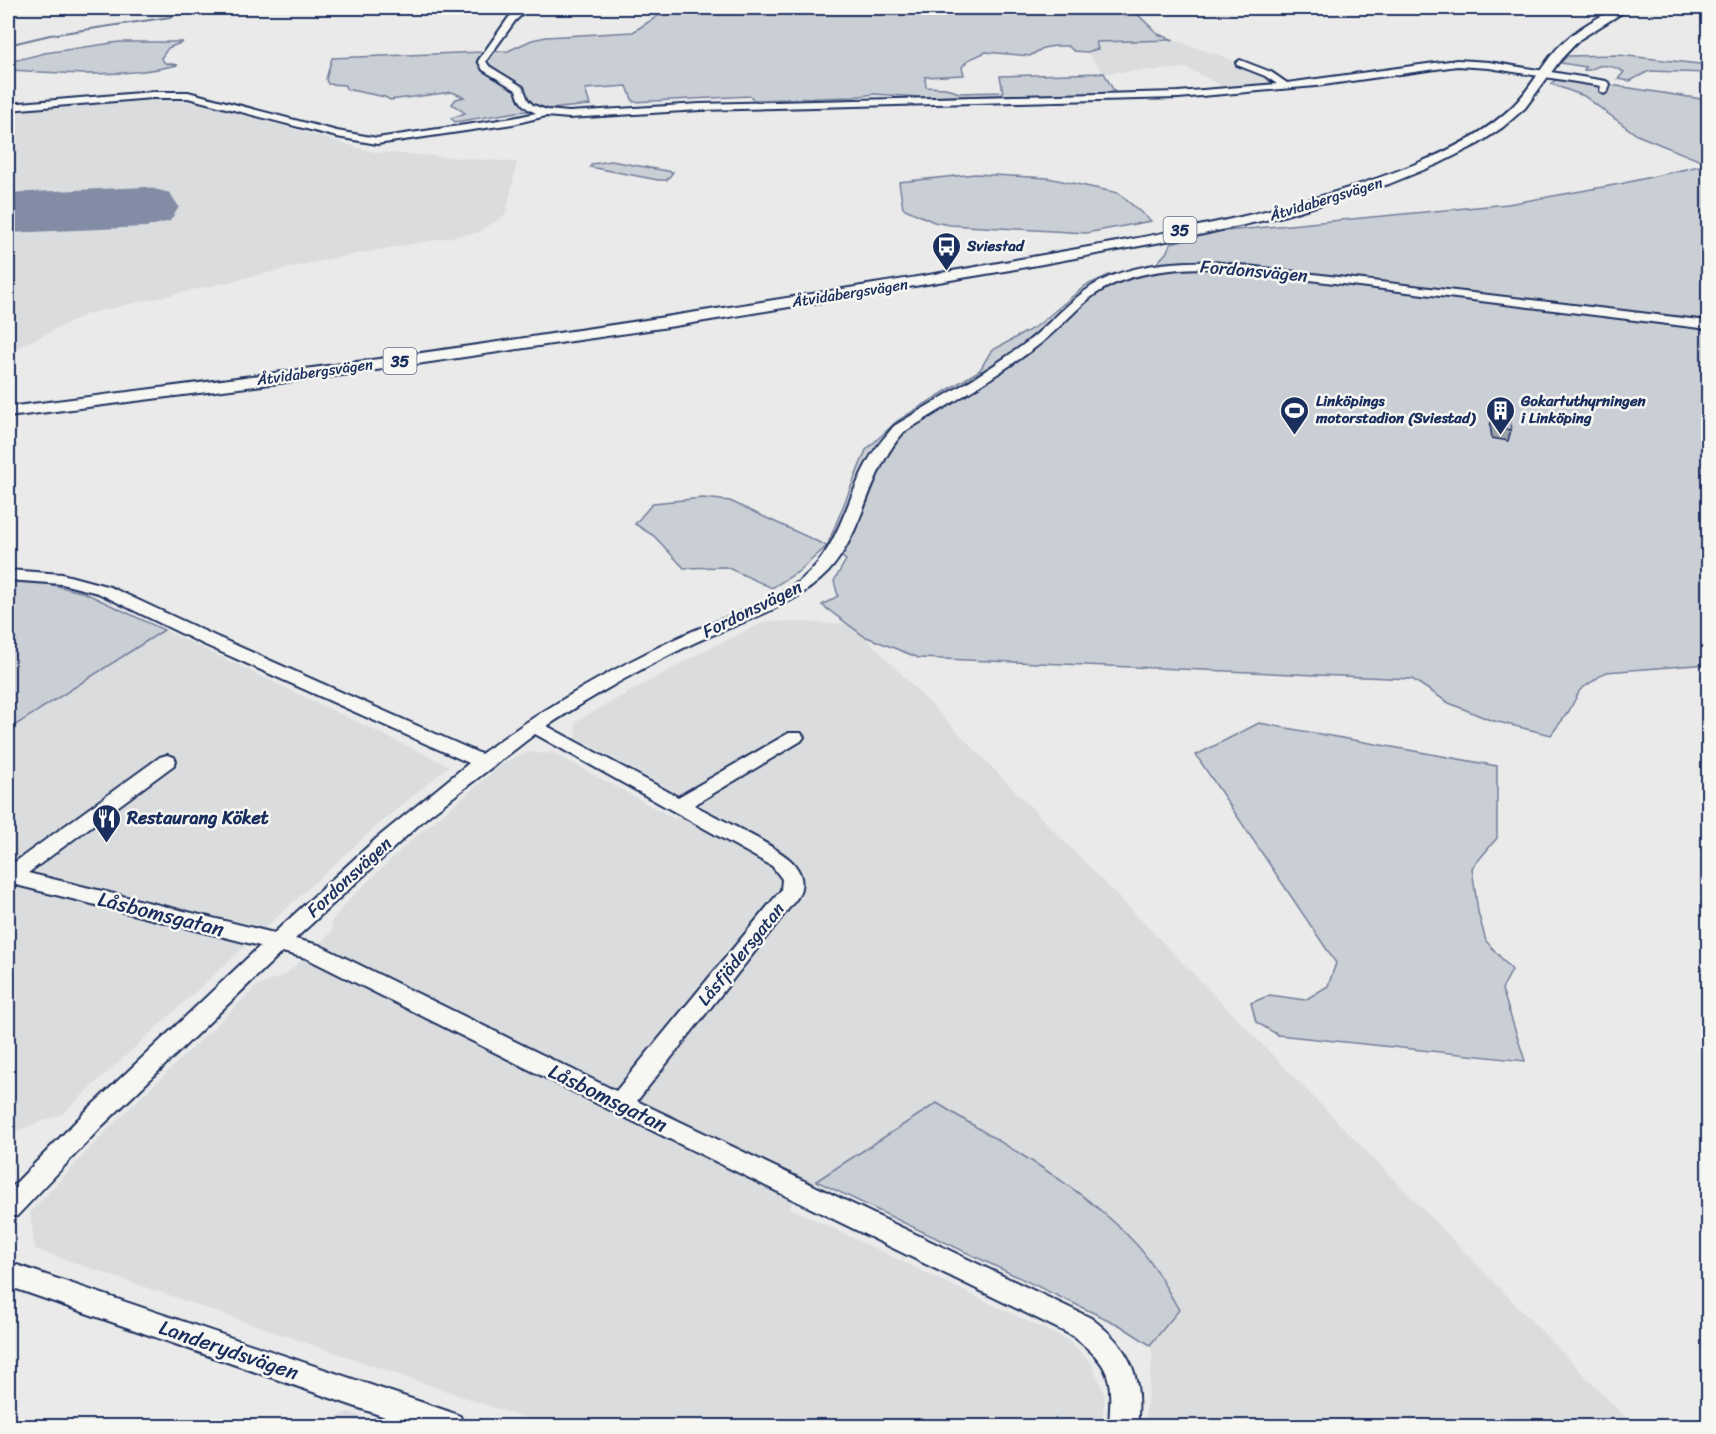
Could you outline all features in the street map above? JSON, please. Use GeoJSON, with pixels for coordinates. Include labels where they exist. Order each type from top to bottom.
{"type":"FeatureCollection","features":[{"type":"Feature","properties":{"kind":"main road","name":"Åtvidabergsvägen"},"geometry":{"type":"LineString","coordinates":[[8,412],[280,377],[619,329],[950,276],[1250,221],[1346,195],[1447,155],[1480,137],[1523,103],[1551,50],[1568,33],[1615,8]]}},
{"type":"Feature","properties":{"kind":"main road","name":"Åtvidabergsvägen"},"geometry":{"type":"LineString","coordinates":[[8,406],[438,351],[720,309],[1070,250],[1244,217],[1359,185],[1437,153],[1496,116],[1578,35],[1605,17],[1625,8]]}},
{"type":"Feature","properties":{"kind":"street"},"geometry":{"type":"LineString","coordinates":[[525,8],[512,19],[482,61],[486,68],[520,89],[526,104],[546,113]]}},
{"type":"Feature","properties":{"kind":"street"},"geometry":{"type":"LineString","coordinates":[[1240,63],[1268,74],[1286,86]]}},
{"type":"Feature","properties":{"kind":"street"},"geometry":{"type":"LineString","coordinates":[[8,107],[152,94],[188,94],[337,134],[377,141],[513,121],[546,113],[583,114],[700,107],[1137,97],[1286,86],[1446,63],[1479,64],[1606,84],[1604,91]]}},
{"type":"Feature","properties":{"kind":"street","name":"Fordonsvägen"},"geometry":{"type":"LineString","coordinates":[[8,1208],[134,1079],[277,943],[427,806],[483,762],[597,686],[653,656],[765,606],[805,585],[832,556],[846,534],[879,451],[888,439],[899,429],[1029,347],[1099,286],[1124,277],[1182,266],[1213,265],[1708,325]]}},
{"type":"Feature","properties":{"kind":"street"},"geometry":{"type":"LineString","coordinates":[[8,575],[62,579],[104,590],[209,640],[483,762]]}},
{"type":"Feature","properties":{"kind":"street","name":"Låsfjädersgatan"},"geometry":{"type":"LineString","coordinates":[[534,726],[779,861],[792,876],[793,885],[790,893],[620,1104]]}},
{"type":"Feature","properties":{"kind":"street"},"geometry":{"type":"LineString","coordinates":[[679,806],[795,737]]}},
{"type":"Feature","properties":{"kind":"street","name":"Låsbomsgatan"},"geometry":{"type":"LineString","coordinates":[[8,875],[167,761]]}},
{"type":"Feature","properties":{"kind":"street","name":"Låsbomsgatan"},"geometry":{"type":"LineString","coordinates":[[8,875],[311,951],[620,1104],[1082,1327],[1099,1339],[1114,1355],[1124,1374],[1126,1401],[1123,1426]]}},
{"type":"Feature","properties":{"kind":"street","name":"Landerydsvägen"},"geometry":{"type":"LineString","coordinates":[[8,1274],[450,1426]]}},
{"type":"Feature","properties":{"kind":"shaded area"},"geometry":{"type":"Polygon","coordinates":[[[670,8],[1131,8],[1158,34],[1174,40],[1096,42],[1098,49],[1087,52],[1074,51],[1068,46],[1055,46],[1043,48],[1030,56],[986,52],[968,60],[962,67],[964,75],[925,77],[926,87],[946,88],[959,93],[1003,92],[1000,76],[1104,73],[1115,93],[919,97],[874,94],[853,97],[754,100],[750,96],[633,102],[627,86],[585,89],[590,105],[517,112],[455,122],[451,118],[465,113],[452,104],[456,99],[464,97],[452,92],[390,100],[346,89],[345,85],[328,84],[326,79],[332,58],[508,51],[532,40],[546,37],[633,32],[670,8]]]}},
{"type":"Feature","properties":{"kind":"shaded area"},"geometry":{"type":"Polygon","coordinates":[[[1174,40],[1224,57],[1263,74],[1276,83],[1224,87],[1187,68],[1104,73],[1087,52],[1098,49],[1095,42],[1174,40]]]}},
{"type":"Feature","properties":{"kind":"shaded area"},"geometry":{"type":"Polygon","coordinates":[[[119,42],[183,42],[168,48],[161,58],[165,63],[178,65],[136,72],[75,74],[13,70],[8,66],[9,62],[45,53],[119,42]]]}},
{"type":"Feature","properties":{"kind":"shaded area"},"geometry":{"type":"Polygon","coordinates":[[[1619,55],[1708,65],[1708,73],[1649,71],[1630,81],[1618,79],[1624,72],[1612,67],[1602,66],[1584,70],[1586,67],[1561,63],[1567,56],[1619,55]]]}},
{"type":"Feature","properties":{"kind":"shaded area"},"geometry":{"type":"Polygon","coordinates":[[[1558,77],[1708,100],[1708,164],[1637,135],[1584,96],[1551,84],[1558,77]]]}},
{"type":"Feature","properties":{"kind":"shaded area"},"geometry":{"type":"Polygon","coordinates":[[[156,98],[188,99],[374,152],[517,162],[506,214],[479,232],[329,259],[87,314],[8,352],[8,110],[156,98]]]}},
{"type":"Feature","properties":{"kind":"shaded area"},"geometry":{"type":"Polygon","coordinates":[[[611,161],[673,172],[667,180],[658,180],[590,167],[592,164],[611,161]]]}},
{"type":"Feature","properties":{"kind":"shaded area","name":"Linköpings motorstadion (Sviestad)"},"geometry":{"type":"Polygon","coordinates":[[[1708,164],[1708,664],[1606,672],[1580,690],[1569,711],[1551,735],[1490,720],[1449,703],[1412,679],[919,658],[864,636],[822,605],[838,596],[834,581],[846,560],[827,546],[866,450],[897,421],[980,370],[991,351],[1037,326],[1085,286],[1109,275],[1157,263],[1171,243],[1215,232],[1508,204],[1620,184],[1708,164]]]}},
{"type":"Feature","properties":{"kind":"shaded area"},"geometry":{"type":"Polygon","coordinates":[[[975,174],[1048,178],[1118,193],[1151,221],[1086,233],[950,225],[934,222],[903,208],[899,182],[975,174]]]}},
{"type":"Feature","properties":{"kind":"shaded area"},"geometry":{"type":"Polygon","coordinates":[[[703,498],[730,501],[827,546],[798,572],[772,588],[726,567],[684,568],[654,536],[635,524],[653,503],[703,498]]]}},
{"type":"Feature","properties":{"kind":"shaded area"},"geometry":{"type":"Polygon","coordinates":[[[8,582],[45,583],[85,593],[164,630],[8,730],[8,582]]]}},
{"type":"Feature","properties":{"kind":"shaded area"},"geometry":{"type":"Polygon","coordinates":[[[767,621],[848,624],[864,636],[1634,1426],[1144,1426],[1153,1354],[1150,1345],[1179,1310],[938,1103],[816,1181],[788,1207],[1069,1341],[1092,1364],[1105,1396],[1101,1426],[548,1426],[35,1249],[30,1212],[108,1129],[257,986],[285,975],[332,932],[332,920],[349,900],[407,844],[506,761],[529,752],[547,754],[552,752],[675,819],[691,801],[577,738],[575,722],[706,650],[767,621]]]}},
{"type":"Feature","properties":{"kind":"shaded area"},"geometry":{"type":"Polygon","coordinates":[[[164,630],[449,766],[372,830],[62,1114],[8,1134],[8,730],[164,630]]]}},
{"type":"Feature","properties":{"kind":"shaded area"},"geometry":{"type":"Polygon","coordinates":[[[1259,723],[1497,766],[1497,838],[1472,868],[1478,912],[1486,941],[1512,970],[1502,989],[1525,1061],[1278,1035],[1256,1022],[1251,1003],[1270,995],[1305,1000],[1328,986],[1336,963],[1196,755],[1259,723]]]}},
{"type":"Feature","properties":{"kind":"shaded area"},"geometry":{"type":"Polygon","coordinates":[[[937,1103],[1040,1166],[1090,1202],[1140,1248],[1179,1310],[1150,1345],[1121,1326],[816,1181],[937,1103]]]}},
{"type":"Feature","properties":{"kind":"shaded area"},"geometry":{"type":"Polygon","coordinates":[[[348,1412],[388,1426],[320,1426],[348,1412]]]}},
{"type":"Feature","properties":{"kind":"building"},"geometry":{"type":"Polygon","coordinates":[[[1494,415],[1510,417],[1511,430],[1495,427],[1494,415]]]}},
{"type":"Feature","properties":{"kind":"waterway"},"geometry":{"type":"LineString","coordinates":[[8,45],[50,35],[170,17],[193,8]]}},
{"type":"Feature","properties":{"kind":"runway"},"geometry":{"type":"LineString","coordinates":[[8,213],[146,207]]}},
{"type":"Feature","properties":{"kind":"place","name":"Sviestad"},"geometry":{"type":"Point","coordinates":[946,272]}},
{"type":"Feature","properties":{"kind":"place","name":"Linköpings motorstadion (Sviestad)"},"geometry":{"type":"Point","coordinates":[1295,436]}},
{"type":"Feature","properties":{"kind":"place","name":"Gokartuthyrningen i Linköping"},"geometry":{"type":"Point","coordinates":[1500,436]}},
{"type":"Feature","properties":{"kind":"place","name":"Restaurang Köket"},"geometry":{"type":"Point","coordinates":[106,844]}}]}
